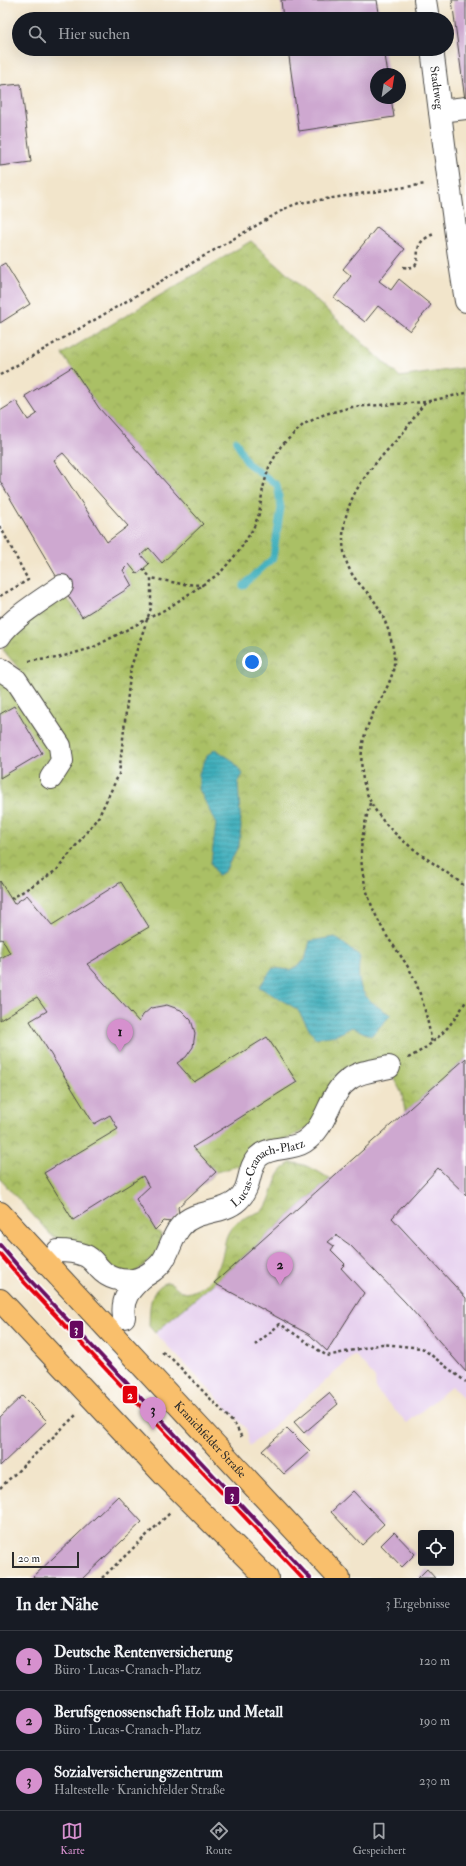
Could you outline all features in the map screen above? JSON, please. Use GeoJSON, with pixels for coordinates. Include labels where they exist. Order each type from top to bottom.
{"type":"FeatureCollection","features":[{"type":"Feature","properties":{"kind":"main road","name":"Kranichfelder Straße"},"geometry":{"type":"LineString","coordinates":[[0,1213],[339,1578]]}},
{"type":"Feature","properties":{"kind":"main road"},"geometry":{"type":"LineString","coordinates":[[0,1300],[164,1474],[267,1578]]}},
{"type":"Feature","properties":{"kind":"street"},"geometry":{"type":"LineString","coordinates":[[425,0],[427,12]]}},
{"type":"Feature","properties":{"kind":"street","name":"Stadtweg"},"geometry":{"type":"LineString","coordinates":[[433,56],[440,119],[458,179],[455,231],[466,300]]}},
{"type":"Feature","properties":{"kind":"street"},"geometry":{"type":"LineString","coordinates":[[440,119],[466,108]]}},
{"type":"Feature","properties":{"kind":"street"},"geometry":{"type":"LineString","coordinates":[[0,636],[3,631],[27,611],[62,586]]}},
{"type":"Feature","properties":{"kind":"street"},"geometry":{"type":"LineString","coordinates":[[0,669],[16,680],[60,746],[62,761],[51,778]]}},
{"type":"Feature","properties":{"kind":"street","name":"Lucas-Cranach-Platz"},"geometry":{"type":"LineString","coordinates":[[124,1317],[122,1308],[125,1297],[131,1287],[156,1268],[166,1257],[172,1240],[181,1225],[193,1216],[219,1210],[237,1201],[247,1188],[252,1168],[261,1154],[303,1143],[319,1129],[329,1110],[336,1091],[351,1077],[389,1068]]}},
{"type":"Feature","properties":{"kind":"street","name":"Lucas-Cranach-Platz"},"geometry":{"type":"LineString","coordinates":[[58,1251],[69,1251],[92,1259],[101,1271],[112,1278],[134,1280],[143,1277]]}},
{"type":"Feature","properties":{"kind":"path"},"geometry":{"type":"LineString","coordinates":[[0,375],[288,207],[299,203],[458,179]]}},
{"type":"Feature","properties":{"kind":"path"},"geometry":{"type":"LineString","coordinates":[[403,267],[410,268],[417,263],[419,246],[427,238],[437,233],[455,231]]}},
{"type":"Feature","properties":{"kind":"path"},"geometry":{"type":"LineString","coordinates":[[24,662],[58,658],[92,648],[168,608],[220,573],[239,551],[253,529],[259,514],[263,488],[270,467],[281,446],[304,424],[325,414],[352,406],[425,402],[466,393]]}},
{"type":"Feature","properties":{"kind":"path"},"geometry":{"type":"LineString","coordinates":[[425,402],[402,434],[363,479],[349,506],[344,530],[344,549],[346,561],[352,574],[379,610],[388,629],[394,655],[394,668],[391,678],[363,737],[362,770],[370,803],[382,820],[408,845],[466,886]]}},
{"type":"Feature","properties":{"kind":"path"},"geometry":{"type":"LineString","coordinates":[[0,526],[28,580],[0,596]]}},
{"type":"Feature","properties":{"kind":"path"},"geometry":{"type":"LineString","coordinates":[[11,898],[57,870],[99,816],[119,774],[131,667],[152,608],[151,578],[143,568]]}},
{"type":"Feature","properties":{"kind":"path"},"geometry":{"type":"LineString","coordinates":[[151,578],[182,584],[203,585]]}},
{"type":"Feature","properties":{"kind":"path"},"geometry":{"type":"LineString","coordinates":[[370,803],[363,833],[361,852],[365,884],[378,919],[411,972],[418,987],[432,1044]]}},
{"type":"Feature","properties":{"kind":"path"},"geometry":{"type":"LineString","coordinates":[[389,1068],[432,1044],[447,1029],[466,1001]]}},
{"type":"Feature","properties":{"kind":"path"},"geometry":{"type":"LineString","coordinates":[[255,1345],[280,1324],[327,1356],[382,1344],[422,1348],[466,1382]]}},
{"type":"Feature","properties":{"kind":"path"},"geometry":{"type":"LineString","coordinates":[[0,1488],[81,1411]]}},
{"type":"Feature","properties":{"kind":"path"},"geometry":{"type":"LineString","coordinates":[[102,1578],[174,1509]]}},
{"type":"Feature","properties":{"kind":"shaded area"},"geometry":{"type":"Polygon","coordinates":[[[466,1058],[466,1401],[452,1386],[407,1423],[376,1390],[375,1378],[355,1355],[250,1446],[246,1428],[155,1333],[214,1283],[466,1058]]]}},
{"type":"Feature","properties":{"kind":"green space"},"geometry":{"type":"Polygon","coordinates":[[[251,241],[400,377],[462,368],[466,394],[466,1058],[405,1112],[402,1094],[389,1068],[348,1068],[342,1071],[335,1079],[315,1124],[238,1166],[216,1172],[178,1207],[179,1213],[164,1221],[155,1230],[161,1234],[159,1254],[129,1277],[94,1256],[51,1235],[0,1179],[0,682],[20,670],[3,650],[15,631],[65,596],[82,617],[132,586],[123,570],[129,564],[137,574],[149,564],[141,555],[149,548],[162,562],[203,524],[99,408],[62,354],[251,241]]]}},
{"type":"Feature","properties":{"kind":"green space"},"geometry":{"type":"Polygon","coordinates":[[[290,1163],[306,1166],[330,1179],[214,1283],[155,1333],[149,1326],[151,1301],[156,1290],[167,1282],[187,1293],[194,1291],[211,1279],[221,1260],[226,1238],[230,1230],[240,1220],[264,1209],[270,1199],[278,1177],[290,1163]]]}},
{"type":"Feature","properties":{"kind":"water"},"geometry":{"type":"Polygon","coordinates":[[[215,749],[232,760],[243,774],[238,783],[241,827],[239,845],[225,871],[218,876],[211,863],[216,824],[199,789],[199,773],[207,756],[215,749]]]}},
{"type":"Feature","properties":{"kind":"water"},"geometry":{"type":"Polygon","coordinates":[[[335,937],[360,956],[359,977],[363,992],[381,1009],[391,1015],[371,1036],[352,1027],[337,1035],[315,1038],[297,1009],[259,987],[273,968],[291,970],[305,960],[310,941],[335,937]]]}},
{"type":"Feature","properties":{"kind":"building"},"geometry":{"type":"Polygon","coordinates":[[[281,0],[377,0],[379,12],[282,12],[281,0]]]}},
{"type":"Feature","properties":{"kind":"building"},"geometry":{"type":"Polygon","coordinates":[[[452,0],[466,0],[466,100],[465,100],[452,0]]]}},
{"type":"Feature","properties":{"kind":"building"},"geometry":{"type":"Polygon","coordinates":[[[289,56],[385,56],[387,68],[370,68],[370,104],[392,104],[394,117],[299,131],[289,56]]]}},
{"type":"Feature","properties":{"kind":"building"},"geometry":{"type":"Polygon","coordinates":[[[21,84],[31,162],[0,166],[0,86],[21,84]]]}},
{"type":"Feature","properties":{"kind":"building"},"geometry":{"type":"Polygon","coordinates":[[[377,227],[405,249],[379,281],[391,290],[399,279],[431,305],[410,331],[378,306],[365,322],[334,298],[351,276],[343,269],[377,227]]]}},
{"type":"Feature","properties":{"kind":"building"},"geometry":{"type":"Polygon","coordinates":[[[5,263],[30,304],[0,323],[0,266],[5,263]]]}},
{"type":"Feature","properties":{"kind":"building"},"geometry":{"type":"Polygon","coordinates":[[[72,367],[99,408],[203,524],[162,563],[149,548],[141,555],[149,564],[137,574],[129,564],[123,570],[132,586],[82,617],[0,481],[0,411],[16,401],[28,420],[37,414],[25,396],[72,367]],[[63,453],[54,460],[107,542],[128,526],[63,453]]]}},
{"type":"Feature","properties":{"kind":"building"},"geometry":{"type":"Polygon","coordinates":[[[14,706],[42,753],[0,778],[0,714],[14,706]]]}},
{"type":"Feature","properties":{"kind":"building"},"geometry":{"type":"Polygon","coordinates":[[[0,881],[14,904],[27,895],[52,925],[121,882],[149,927],[87,964],[139,1022],[143,1015],[151,1008],[167,1005],[181,1010],[191,1020],[195,1033],[193,1047],[186,1057],[177,1063],[194,1082],[267,1037],[297,1082],[193,1147],[216,1172],[178,1207],[179,1213],[176,1219],[170,1222],[164,1221],[155,1230],[136,1199],[149,1187],[143,1176],[73,1220],[44,1173],[118,1129],[110,1115],[94,1124],[30,1021],[47,1011],[37,997],[0,1020],[0,958],[10,953],[2,939],[0,940],[0,881]]]}},
{"type":"Feature","properties":{"kind":"building"},"geometry":{"type":"Polygon","coordinates":[[[466,1058],[466,1195],[438,1168],[392,1218],[466,1298],[466,1372],[405,1302],[350,1245],[336,1235],[328,1242],[334,1246],[331,1250],[345,1264],[341,1268],[364,1293],[327,1351],[310,1335],[214,1283],[466,1058]]]}},
{"type":"Feature","properties":{"kind":"building"},"geometry":{"type":"Polygon","coordinates":[[[329,1393],[338,1404],[304,1433],[294,1422],[329,1393]]]}},
{"type":"Feature","properties":{"kind":"building"},"geometry":{"type":"Polygon","coordinates":[[[22,1396],[47,1421],[0,1466],[0,1417],[22,1396]]]}},
{"type":"Feature","properties":{"kind":"building"},"geometry":{"type":"Polygon","coordinates":[[[287,1428],[310,1451],[284,1474],[262,1451],[287,1428]]]}},
{"type":"Feature","properties":{"kind":"building"},"geometry":{"type":"Polygon","coordinates":[[[353,1491],[384,1524],[362,1545],[331,1512],[353,1491]]]}},
{"type":"Feature","properties":{"kind":"building"},"geometry":{"type":"Polygon","coordinates":[[[118,1496],[142,1522],[83,1578],[32,1578],[118,1496]]]}},
{"type":"Feature","properties":{"kind":"building"},"geometry":{"type":"Polygon","coordinates":[[[394,1532],[415,1554],[402,1567],[381,1545],[394,1532]]]}},
{"type":"Feature","properties":{"kind":"building"},"geometry":{"type":"Polygon","coordinates":[[[427,1569],[435,1578],[418,1578],[427,1569]]]}},
{"type":"Feature","properties":{"kind":"waterway"},"geometry":{"type":"LineString","coordinates":[[236,441],[247,463],[277,485],[281,508],[273,558],[243,586]]}},
{"type":"Feature","properties":{"kind":"tram line","name":"3"},"geometry":{"type":"LineString","coordinates":[[0,1245],[29,1279],[310,1578]]}},
{"type":"Feature","properties":{"kind":"transit line","name":"2"},"geometry":{"type":"LineString","coordinates":[[0,1254],[25,1283],[302,1578]]}},
{"type":"Feature","properties":{"kind":"place","name":"Deutsche Rentenversicherung"},"geometry":{"type":"Point","coordinates":[120,1052]}},
{"type":"Feature","properties":{"kind":"place","name":"Berufsgenossenschaft Holz und Metall"},"geometry":{"type":"Point","coordinates":[280,1285]}},
{"type":"Feature","properties":{"kind":"place","name":"Sozialversicherungszentrum"},"geometry":{"type":"Point","coordinates":[153,1430]}}]}
